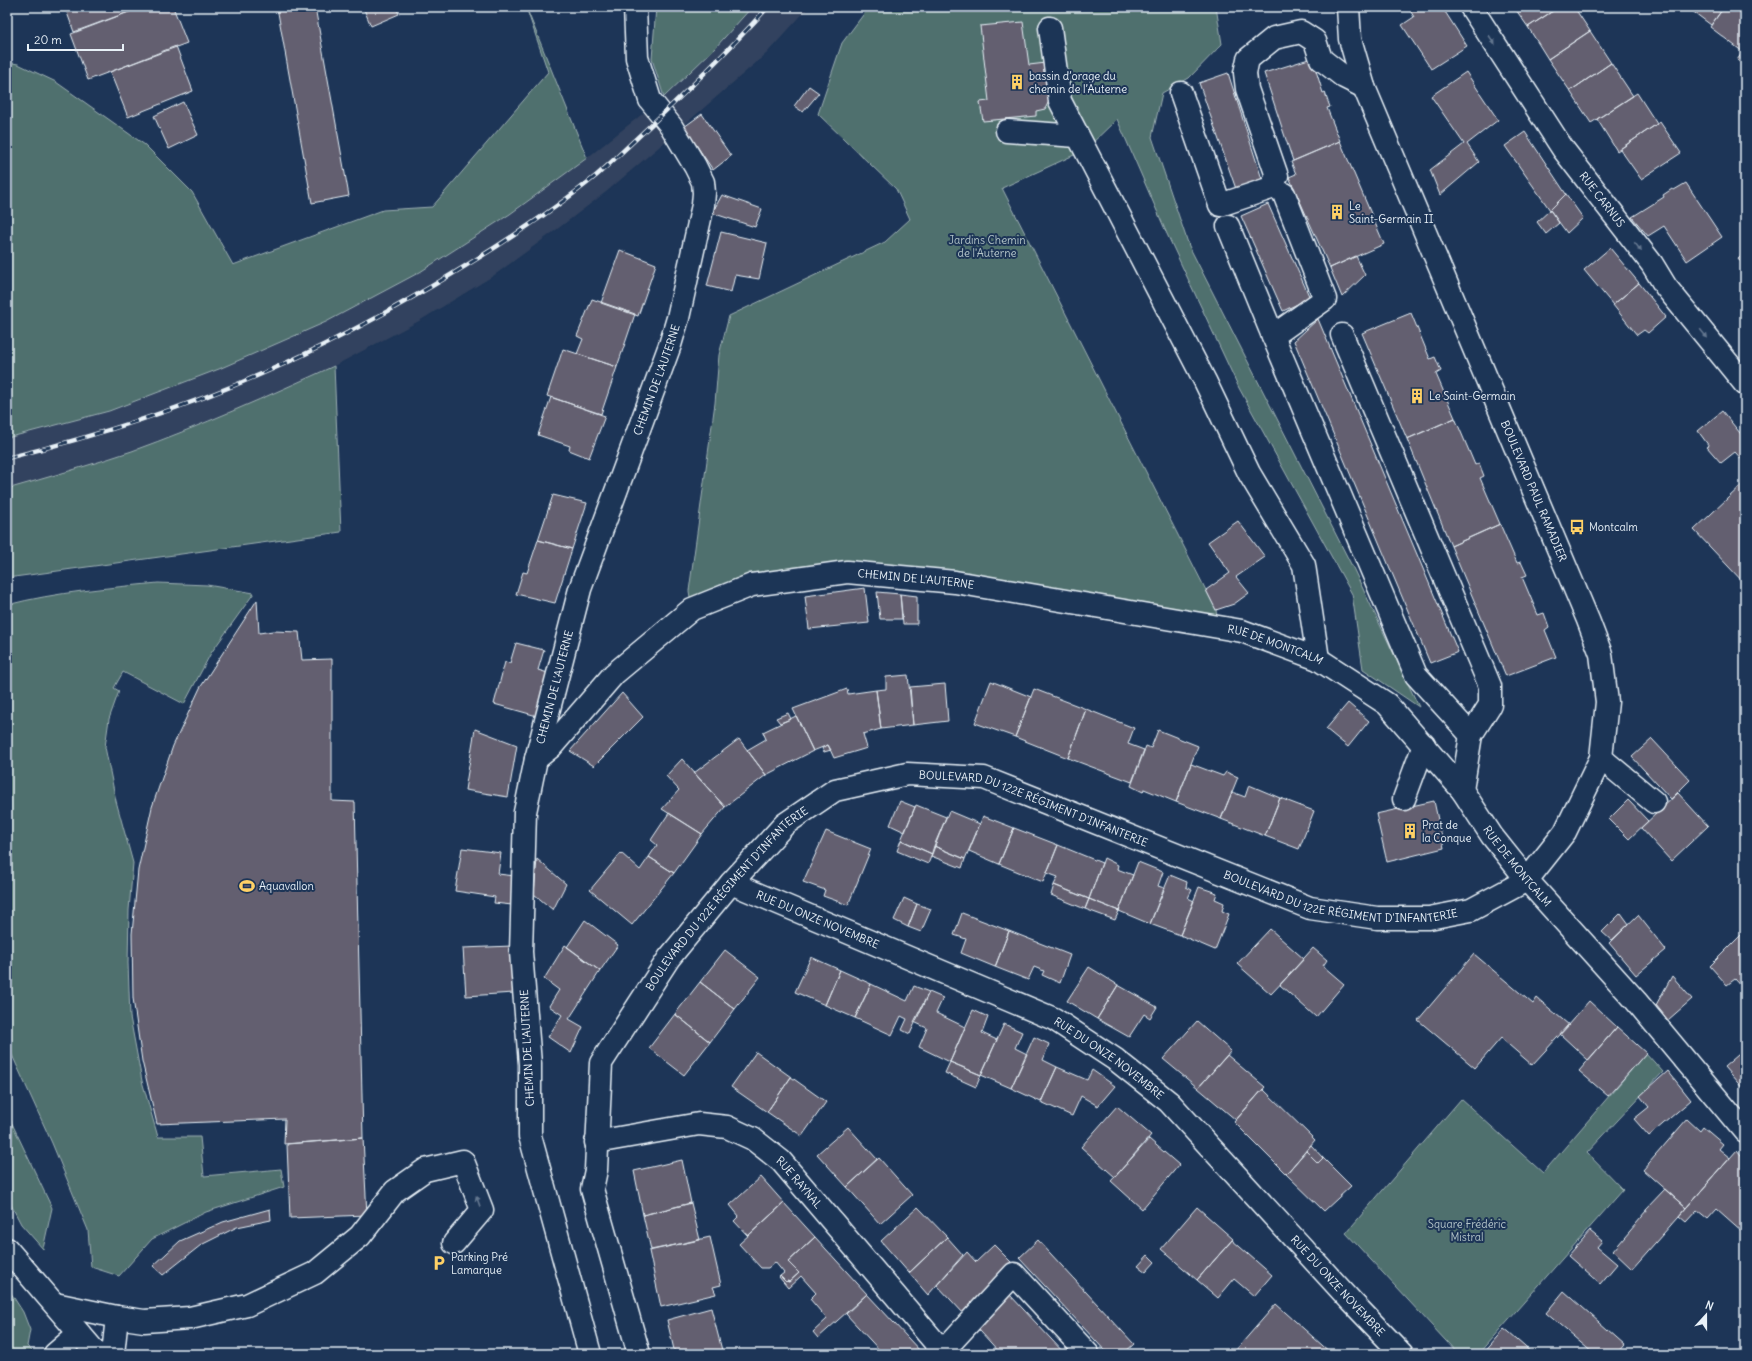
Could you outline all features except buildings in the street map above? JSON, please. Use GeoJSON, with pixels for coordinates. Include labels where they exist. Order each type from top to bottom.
{"type":"FeatureCollection","features":[{"type":"Feature","properties":{"kind":"street","name":"CHEMIN DE L'AUTERNE"},"geometry":{"type":"LineString","coordinates":[[590,1354],[530,1136],[530,1064],[521,952],[524,812],[536,759],[580,589],[670,345],[678,318],[703,205],[703,182],[695,166],[671,126],[650,100],[637,58],[635,7]]}},
{"type":"Feature","properties":{"kind":"street","name":"BOULEVARD PAUL RAMADIER"},"geometry":{"type":"LineString","coordinates":[[1348,7],[1350,38],[1364,87],[1585,612],[1601,654],[1607,702],[1601,758],[1565,832],[1527,880]]}},
{"type":"Feature","properties":{"kind":"street","name":"RUE CARNUS"},"geometry":{"type":"LineString","coordinates":[[1471,7],[1563,149],[1652,264],[1666,287],[1745,384]]}},
{"type":"Feature","properties":{"kind":"street"},"geometry":{"type":"LineString","coordinates":[[1050,28],[1060,101],[1205,381],[1250,473],[1304,566],[1318,659]]}},
{"type":"Feature","properties":{"kind":"street"},"geometry":{"type":"LineString","coordinates":[[1181,93],[1220,205],[1270,188],[1277,176],[1247,89],[1245,73],[1248,59],[1274,38],[1301,32],[1315,41],[1321,59],[1344,78],[1364,87]]}},
{"type":"Feature","properties":{"kind":"street"},"geometry":{"type":"LineString","coordinates":[[1007,131],[1077,136]]}},
{"type":"Feature","properties":{"kind":"street"},"geometry":{"type":"LineString","coordinates":[[1273,336],[1325,299],[1284,194]]}},
{"type":"Feature","properties":{"kind":"street"},"geometry":{"type":"LineString","coordinates":[[1228,226],[1416,675],[1471,735]]}},
{"type":"Feature","properties":{"kind":"street"},"geometry":{"type":"LineString","coordinates":[[1342,334],[1490,686],[1490,705],[1471,735],[1462,790]]}},
{"type":"Feature","properties":{"kind":"street","name":"CHEMIN DE L'AUTERNE"},"geometry":{"type":"LineString","coordinates":[[536,759],[551,747],[614,674],[692,609],[752,584],[847,572],[955,582],[1216,627]]}},
{"type":"Feature","properties":{"kind":"street","name":"RUE DE MONTCALM"},"geometry":{"type":"LineString","coordinates":[[1216,627],[1242,631],[1318,659],[1387,704],[1462,790],[1492,836],[1527,880],[1636,1001],[1745,1132]]}},
{"type":"Feature","properties":{"kind":"street"},"geometry":{"type":"LineString","coordinates":[[1404,799],[1424,745]]}},
{"type":"Feature","properties":{"kind":"street"},"geometry":{"type":"LineString","coordinates":[[1601,758],[1654,802]]}},
{"type":"Feature","properties":{"kind":"street","name":"BOULEVARD DU 122E RÉGIMENT D'INFANTERIE"},"geometry":{"type":"LineString","coordinates":[[639,1354],[592,1189],[596,1170],[596,1142],[601,1063],[669,958],[731,883],[785,824],[835,790],[907,774],[984,778],[1310,908],[1377,918],[1429,918],[1471,910],[1527,880]]}},
{"type":"Feature","properties":{"kind":"street","name":"RUE DU ONZE NOVEMBRE"},"geometry":{"type":"LineString","coordinates":[[731,883],[1054,1019],[1116,1060],[1169,1102],[1352,1302],[1402,1354]]}},
{"type":"Feature","properties":{"kind":"street","name":"RUE RAYNAL"},"geometry":{"type":"LineString","coordinates":[[596,1142],[699,1124],[727,1126],[753,1139],[781,1161],[944,1353]]}},
{"type":"Feature","properties":{"kind":"street"},"geometry":{"type":"LineString","coordinates":[[54,1304],[144,1321],[190,1318],[247,1305],[315,1273],[360,1236],[394,1191],[425,1170],[463,1161],[482,1210],[454,1244]]}},
{"type":"Feature","properties":{"kind":"street"},"geometry":{"type":"LineString","coordinates":[[7,1249],[78,1334],[97,1354]]}},
{"type":"Feature","properties":{"kind":"street"},"geometry":{"type":"LineString","coordinates":[[944,1353],[1014,1274],[1088,1354]]}},
{"type":"Feature","properties":{"kind":"street"},"geometry":{"type":"LineString","coordinates":[[113,1354],[117,1317]]}},
{"type":"Feature","properties":{"kind":"street"},"geometry":{"type":"LineString","coordinates":[[55,1354],[78,1334]]}},
{"type":"Feature","properties":{"kind":"shaded area"},"geometry":{"type":"Polygon","coordinates":[[[752,7],[809,7],[766,54],[683,126],[664,97],[715,48],[752,7]]]}},
{"type":"Feature","properties":{"kind":"shaded area"},"geometry":{"type":"Polygon","coordinates":[[[646,111],[667,140],[606,192],[493,276],[419,321],[334,366],[241,408],[132,451],[59,475],[7,489],[7,438],[109,411],[219,369],[326,322],[420,272],[510,214],[587,158],[646,111]]]}},
{"type":"Feature","properties":{"kind":"green space"},"geometry":{"type":"Polygon","coordinates":[[[526,7],[587,158],[510,214],[420,272],[326,322],[219,369],[109,411],[7,438],[7,62],[18,64],[56,82],[145,145],[192,192],[233,265],[383,210],[432,207],[548,72],[526,7]]]}},
{"type":"Feature","properties":{"kind":"green space"},"geometry":{"type":"Polygon","coordinates":[[[656,7],[752,7],[715,48],[664,97],[652,59],[656,7]]]}},
{"type":"Feature","properties":{"kind":"green space","name":"Jardins Chemin de l'Auterne"},"geometry":{"type":"Polygon","coordinates":[[[869,7],[1216,7],[1222,44],[1189,78],[1162,93],[1152,137],[1189,246],[1354,570],[1419,707],[1363,669],[1352,594],[1239,388],[1167,234],[1117,119],[1085,150],[1002,188],[1216,610],[1217,618],[847,572],[692,609],[689,591],[715,403],[719,355],[729,316],[885,242],[910,219],[896,189],[818,114],[842,43],[869,7]]]}},
{"type":"Feature","properties":{"kind":"green space"},"geometry":{"type":"Polygon","coordinates":[[[334,366],[341,532],[7,578],[7,489],[132,451],[234,410],[334,366]]]}},
{"type":"Feature","properties":{"kind":"green space"},"geometry":{"type":"Polygon","coordinates":[[[158,583],[207,585],[254,593],[211,653],[184,704],[123,672],[114,688],[119,691],[109,719],[105,747],[116,801],[133,863],[129,910],[128,963],[130,1017],[142,1081],[158,1137],[200,1137],[204,1176],[281,1169],[284,1187],[206,1212],[152,1239],[119,1276],[91,1267],[88,1230],[52,1143],[7,1044],[7,605],[63,594],[158,583]]]}},
{"type":"Feature","properties":{"kind":"green space","name":"Square Frédéric Mistral"},"geometry":{"type":"Polygon","coordinates":[[[1646,1053],[1663,1072],[1587,1153],[1623,1190],[1478,1354],[1458,1354],[1346,1233],[1461,1099],[1543,1173],[1646,1053]]]}},
{"type":"Feature","properties":{"kind":"green space"},"geometry":{"type":"Polygon","coordinates":[[[7,1113],[52,1208],[43,1249],[21,1224],[7,1197],[7,1113]]]}},
{"type":"Feature","properties":{"kind":"green space"},"geometry":{"type":"Polygon","coordinates":[[[7,1287],[23,1312],[30,1330],[27,1346],[35,1354],[7,1354],[7,1287]]]}},
{"type":"Feature","properties":{"kind":"railway"},"geometry":{"type":"LineString","coordinates":[[7,458],[107,431],[205,397],[289,361],[331,341],[432,286],[517,234],[597,175],[687,90],[768,7]]}},
{"type":"Feature","properties":{"kind":"place","name":"bassin d’orage du chemin de l’Auterne"},"geometry":{"type":"Point","coordinates":[1017,82]}},
{"type":"Feature","properties":{"kind":"place","name":"Le Saint-Germain II"},"geometry":{"type":"Point","coordinates":[1337,212]}},
{"type":"Feature","properties":{"kind":"place","name":"Le Saint-Germain"},"geometry":{"type":"Point","coordinates":[1417,396]}},
{"type":"Feature","properties":{"kind":"place","name":"Montcalm"},"geometry":{"type":"Point","coordinates":[1577,527]}},
{"type":"Feature","properties":{"kind":"place","name":"Prat de la Conque"},"geometry":{"type":"Point","coordinates":[1410,831]}},
{"type":"Feature","properties":{"kind":"place","name":"Aquavallon"},"geometry":{"type":"Point","coordinates":[247,886]}},
{"type":"Feature","properties":{"kind":"place","name":"Parking Pré Lamarque"},"geometry":{"type":"Point","coordinates":[439,1263]}}]}
